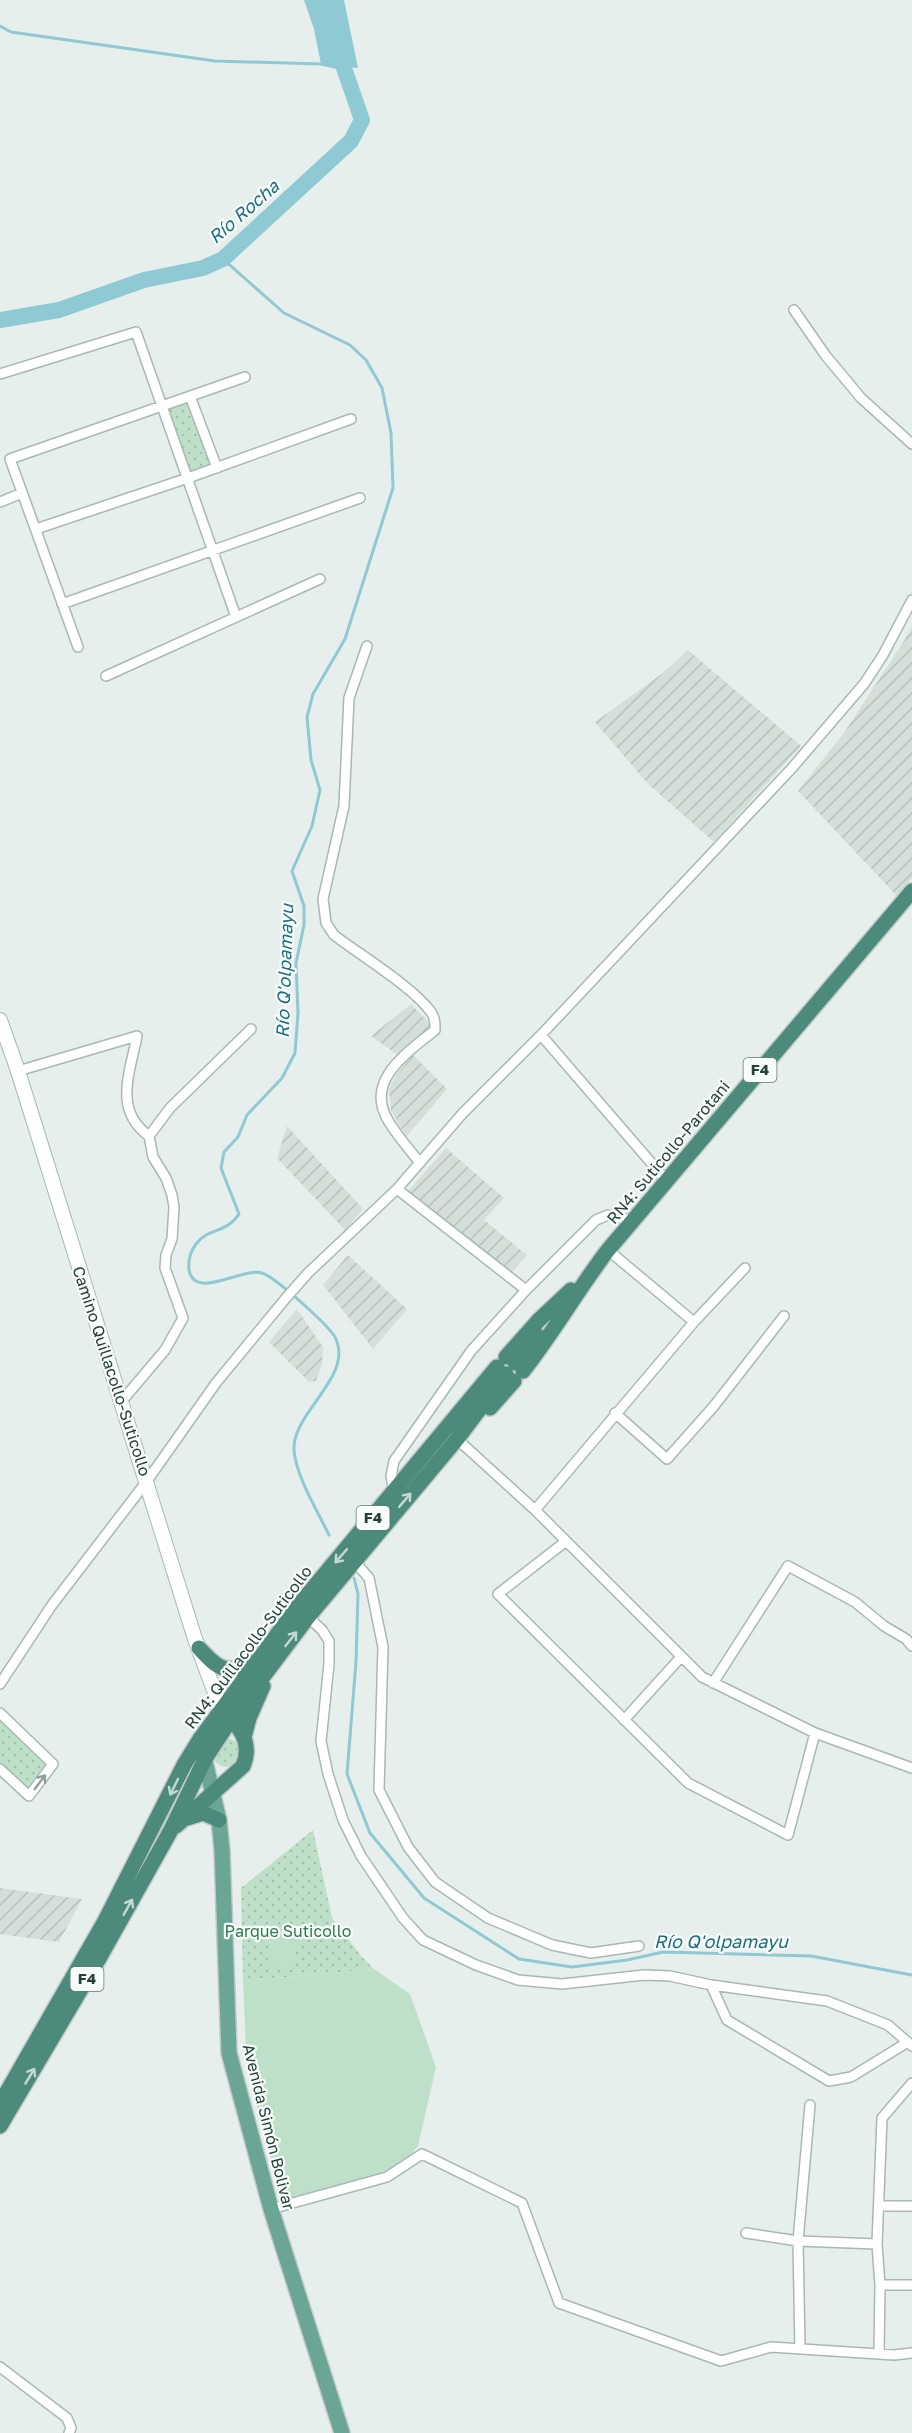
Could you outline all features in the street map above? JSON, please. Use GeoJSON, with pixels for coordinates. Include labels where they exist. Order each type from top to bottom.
{"type":"FeatureCollection","features":[{"type":"Feature","properties":{"kind":"highway","name":"RN4: Suticollo-Parotani"},"geometry":{"type":"LineString","coordinates":[[510,1369],[574,1296],[608,1250],[666,1180],[912,891]]}},
{"type":"Feature","properties":{"kind":"highway","name":"RN4: Suticollo-Parotani"},"geometry":{"type":"LineString","coordinates":[[510,1369],[539,1320],[591,1272]]}},
{"type":"Feature","properties":{"kind":"highway","name":"RN4: Quillacollo-Suticollo"},"geometry":{"type":"LineString","coordinates":[[0,2104],[105,1921],[184,1765],[200,1739],[274,1661],[354,1561],[457,1439],[510,1369]]}},
{"type":"Feature","properties":{"kind":"highway","name":"RN4: Quillacollo-Suticollo"},"geometry":{"type":"LineString","coordinates":[[0,2126],[97,1962],[171,1830],[226,1714],[255,1662],[299,1605],[393,1493],[510,1369]]}},
{"type":"Feature","properties":{"kind":"highway"},"geometry":{"type":"LineString","coordinates":[[199,1648],[212,1663],[230,1670],[238,1670],[255,1662]]}},
{"type":"Feature","properties":{"kind":"highway"},"geometry":{"type":"LineString","coordinates":[[244,1737],[249,1718],[274,1661]]}},
{"type":"Feature","properties":{"kind":"highway"},"geometry":{"type":"LineString","coordinates":[[171,1830],[243,1766],[248,1755],[244,1737],[226,1714]]}},
{"type":"Feature","properties":{"kind":"highway"},"geometry":{"type":"LineString","coordinates":[[184,1819],[202,1813],[219,1820]]}},
{"type":"Feature","properties":{"kind":"main road","name":"Camino Quillacollo-Suticollo"},"geometry":{"type":"LineString","coordinates":[[0,1020],[199,1648],[226,1714]]}},
{"type":"Feature","properties":{"kind":"main road","name":"Avenida Simón Bolivar"},"geometry":{"type":"LineString","coordinates":[[200,1739],[219,1820],[229,2053],[271,2209],[342,2433]]}},
{"type":"Feature","properties":{"kind":"main road","name":"Avenida Simón Bolivar"},"geometry":{"type":"LineString","coordinates":[[219,1820],[224,1795],[231,1778]]}},
{"type":"Feature","properties":{"kind":"street"},"geometry":{"type":"LineString","coordinates":[[794,310],[826,356],[861,398],[912,444]]}},
{"type":"Feature","properties":{"kind":"street"},"geometry":{"type":"LineString","coordinates":[[0,374],[136,332],[236,617]]}},
{"type":"Feature","properties":{"kind":"street"},"geometry":{"type":"LineString","coordinates":[[78,647],[10,459],[245,377]]}},
{"type":"Feature","properties":{"kind":"street"},"geometry":{"type":"LineString","coordinates":[[190,396],[217,468]]}},
{"type":"Feature","properties":{"kind":"street"},"geometry":{"type":"LineString","coordinates":[[36,529],[217,468],[351,419]]}},
{"type":"Feature","properties":{"kind":"street"},"geometry":{"type":"LineString","coordinates":[[0,502],[22,493]]}},
{"type":"Feature","properties":{"kind":"street"},"geometry":{"type":"LineString","coordinates":[[62,604],[360,498]]}},
{"type":"Feature","properties":{"kind":"street"},"geometry":{"type":"LineString","coordinates":[[106,676],[320,579]]}},
{"type":"Feature","properties":{"kind":"street"},"geometry":{"type":"LineString","coordinates":[[0,1684],[52,1605],[147,1481],[216,1383],[286,1298],[397,1189],[463,1113],[542,1035],[792,768],[864,684],[883,655],[912,600]]}},
{"type":"Feature","properties":{"kind":"street"},"geometry":{"type":"LineString","coordinates":[[367,646],[349,698],[344,806],[326,884],[323,910],[326,923],[334,935],[412,994],[435,1018],[435,1030],[391,1070],[384,1080],[382,1092],[382,1104],[388,1121],[420,1163]]}},
{"type":"Feature","properties":{"kind":"street"},"geometry":{"type":"LineString","coordinates":[[149,1136],[170,1108],[185,1096],[251,1029]]}},
{"type":"Feature","properties":{"kind":"street"},"geometry":{"type":"LineString","coordinates":[[542,1035],[666,1180]]}},
{"type":"Feature","properties":{"kind":"street"},"geometry":{"type":"LineString","coordinates":[[18,1071],[137,1036],[125,1100],[138,1128],[149,1136],[153,1157],[166,1178],[172,1195],[174,1207],[172,1239],[166,1255],[165,1268],[183,1318],[165,1350],[121,1401]]}},
{"type":"Feature","properties":{"kind":"street"},"geometry":{"type":"LineString","coordinates":[[397,1189],[526,1290]]}},
{"type":"Feature","properties":{"kind":"street"},"geometry":{"type":"LineString","coordinates":[[393,1493],[391,1476],[394,1461],[471,1351],[526,1290],[596,1220],[608,1215],[634,1221]]}},
{"type":"Feature","properties":{"kind":"street"},"geometry":{"type":"LineString","coordinates":[[608,1250],[694,1322]]}},
{"type":"Feature","properties":{"kind":"street"},"geometry":{"type":"LineString","coordinates":[[535,1510],[615,1413],[694,1322],[745,1268]]}},
{"type":"Feature","properties":{"kind":"street"},"geometry":{"type":"LineString","coordinates":[[615,1413],[667,1459],[714,1406],[784,1316]]}},
{"type":"Feature","properties":{"kind":"street"},"geometry":{"type":"LineString","coordinates":[[457,1439],[535,1510],[702,1677],[815,1732],[912,1768]]}},
{"type":"Feature","properties":{"kind":"street"},"geometry":{"type":"LineString","coordinates":[[565,1542],[498,1594],[688,1783],[788,1835],[815,1732]]}},
{"type":"Feature","properties":{"kind":"street"},"geometry":{"type":"LineString","coordinates":[[354,1561],[369,1578],[382,1647],[379,1790],[408,1847],[435,1882],[488,1918],[552,1946],[591,1953],[639,1946]]}},
{"type":"Feature","properties":{"kind":"street"},"geometry":{"type":"LineString","coordinates":[[712,1683],[788,1566],[855,1602],[884,1626],[906,1639],[912,1646]]}},
{"type":"Feature","properties":{"kind":"street"},"geometry":{"type":"LineString","coordinates":[[308,1617],[322,1630],[329,1641],[329,1664],[321,1741],[328,1774],[344,1820],[361,1856],[403,1918],[423,1940],[476,1965],[518,1980],[562,1984],[644,1975],[670,1976],[711,1985],[827,2001],[888,2025],[910,2044],[851,2077],[829,2081],[728,2020],[711,1985]]}},
{"type":"Feature","properties":{"kind":"street"},"geometry":{"type":"LineString","coordinates":[[624,1720],[681,1657]]}},
{"type":"Feature","properties":{"kind":"street"},"geometry":{"type":"LineString","coordinates":[[0,1713],[53,1764],[30,1796],[0,1769]]}},
{"type":"Feature","properties":{"kind":"street"},"geometry":{"type":"LineString","coordinates":[[879,2353],[880,2285],[877,2244],[882,2118],[912,2083]]}},
{"type":"Feature","properties":{"kind":"street"},"geometry":{"type":"LineString","coordinates":[[800,2349],[798,2241],[810,2105]]}},
{"type":"Feature","properties":{"kind":"street"},"geometry":{"type":"LineString","coordinates":[[271,2209],[387,2177],[422,2154],[522,2203],[559,2303],[721,2361],[771,2347],[894,2355],[912,2353]]}},
{"type":"Feature","properties":{"kind":"street"},"geometry":{"type":"LineString","coordinates":[[880,2206],[912,2206]]}},
{"type":"Feature","properties":{"kind":"street"},"geometry":{"type":"LineString","coordinates":[[746,2233],[798,2241],[877,2244]]}},
{"type":"Feature","properties":{"kind":"street"},"geometry":{"type":"LineString","coordinates":[[880,2285],[912,2285]]}},
{"type":"Feature","properties":{"kind":"street"},"geometry":{"type":"LineString","coordinates":[[0,2367],[67,2418],[69,2433]]}},
{"type":"Feature","properties":{"kind":"shaded area"},"geometry":{"type":"Polygon","coordinates":[[[912,626],[912,878],[897,896],[798,791],[844,733],[912,626]]]}},
{"type":"Feature","properties":{"kind":"shaded area"},"geometry":{"type":"Polygon","coordinates":[[[688,650],[801,746],[714,842],[648,784],[595,722],[663,673],[688,650]]]}},
{"type":"Feature","properties":{"kind":"shaded area"},"geometry":{"type":"Polygon","coordinates":[[[411,1004],[429,1023],[429,1029],[398,1055],[371,1036],[411,1004]]]}},
{"type":"Feature","properties":{"kind":"shaded area"},"geometry":{"type":"Polygon","coordinates":[[[413,1055],[447,1089],[406,1137],[391,1110],[389,1089],[396,1075],[413,1055]]]}},
{"type":"Feature","properties":{"kind":"shaded area"},"geometry":{"type":"Polygon","coordinates":[[[287,1126],[363,1209],[345,1230],[277,1158],[287,1126]]]}},
{"type":"Feature","properties":{"kind":"shaded area"},"geometry":{"type":"Polygon","coordinates":[[[446,1148],[504,1198],[484,1220],[527,1255],[512,1272],[408,1191],[446,1148]]]}},
{"type":"Feature","properties":{"kind":"shaded area"},"geometry":{"type":"Polygon","coordinates":[[[348,1255],[407,1309],[373,1349],[323,1285],[348,1255]]]}},
{"type":"Feature","properties":{"kind":"shaded area"},"geometry":{"type":"Polygon","coordinates":[[[297,1309],[323,1347],[322,1364],[316,1381],[309,1382],[269,1342],[297,1309]]]}},
{"type":"Feature","properties":{"kind":"shaded area"},"geometry":{"type":"Polygon","coordinates":[[[0,1888],[82,1899],[59,1942],[0,1934],[0,1888]]]}},
{"type":"Feature","properties":{"kind":"green space"},"geometry":{"type":"Polygon","coordinates":[[[187,401],[211,466],[190,474],[166,408],[187,401]]]}},
{"type":"Feature","properties":{"kind":"green space"},"geometry":{"type":"Polygon","coordinates":[[[0,1719],[46,1762],[47,1767],[31,1787],[22,1786],[0,1764],[0,1719]]]}},
{"type":"Feature","properties":{"kind":"green space"},"geometry":{"type":"Polygon","coordinates":[[[228,1738],[240,1743],[242,1758],[225,1767],[215,1761],[228,1738]]]}},
{"type":"Feature","properties":{"kind":"green space","name":"Parque Suticollo"},"geometry":{"type":"Polygon","coordinates":[[[313,1830],[332,1918],[374,1969],[243,1981],[241,1888],[313,1830]]]}},
{"type":"Feature","properties":{"kind":"green space"},"geometry":{"type":"Polygon","coordinates":[[[274,1927],[300,1933],[292,1970],[267,1965],[274,1927]]]}},
{"type":"Feature","properties":{"kind":"green space"},"geometry":{"type":"Polygon","coordinates":[[[374,1969],[410,1994],[436,2067],[418,2146],[404,2163],[382,2173],[285,2199],[281,2195],[247,2069],[243,1981],[374,1969]]]}},
{"type":"Feature","properties":{"kind":"water"},"geometry":{"type":"Polygon","coordinates":[[[304,0],[344,0],[358,68],[321,64],[314,29],[304,0]]]}},
{"type":"Feature","properties":{"kind":"waterway"},"geometry":{"type":"LineString","coordinates":[[0,26],[11,32],[215,61],[321,64],[344,69]]}},
{"type":"Feature","properties":{"kind":"waterway","name":"Río Rocha"},"geometry":{"type":"LineString","coordinates":[[0,320],[59,310],[144,280],[203,268],[223,259],[351,141],[362,120],[336,45]]}},
{"type":"Feature","properties":{"kind":"waterway","name":"Río Q'olpamayu"},"geometry":{"type":"LineString","coordinates":[[223,259],[284,313],[350,345],[366,360],[382,388],[391,433],[393,488],[345,639],[313,694],[307,717],[311,760],[320,790],[312,826],[292,871],[304,906],[304,925],[296,963],[298,1013],[295,1053],[282,1078],[247,1115],[238,1137],[224,1152],[221,1168],[239,1214],[229,1225],[201,1239],[192,1250],[189,1263],[193,1279],[200,1283],[220,1281],[253,1272],[269,1276],[302,1303],[336,1339],[339,1353],[336,1368],[302,1423],[296,1437],[294,1451],[303,1483],[329,1535]]}},
{"type":"Feature","properties":{"kind":"waterway","name":"Río Q'olpamayu"},"geometry":{"type":"LineString","coordinates":[[354,1578],[358,1594],[356,1662],[347,1774],[370,1833],[424,1898],[519,1959],[572,1967],[627,1960],[663,1952],[811,1956],[912,1975]]}}]}
